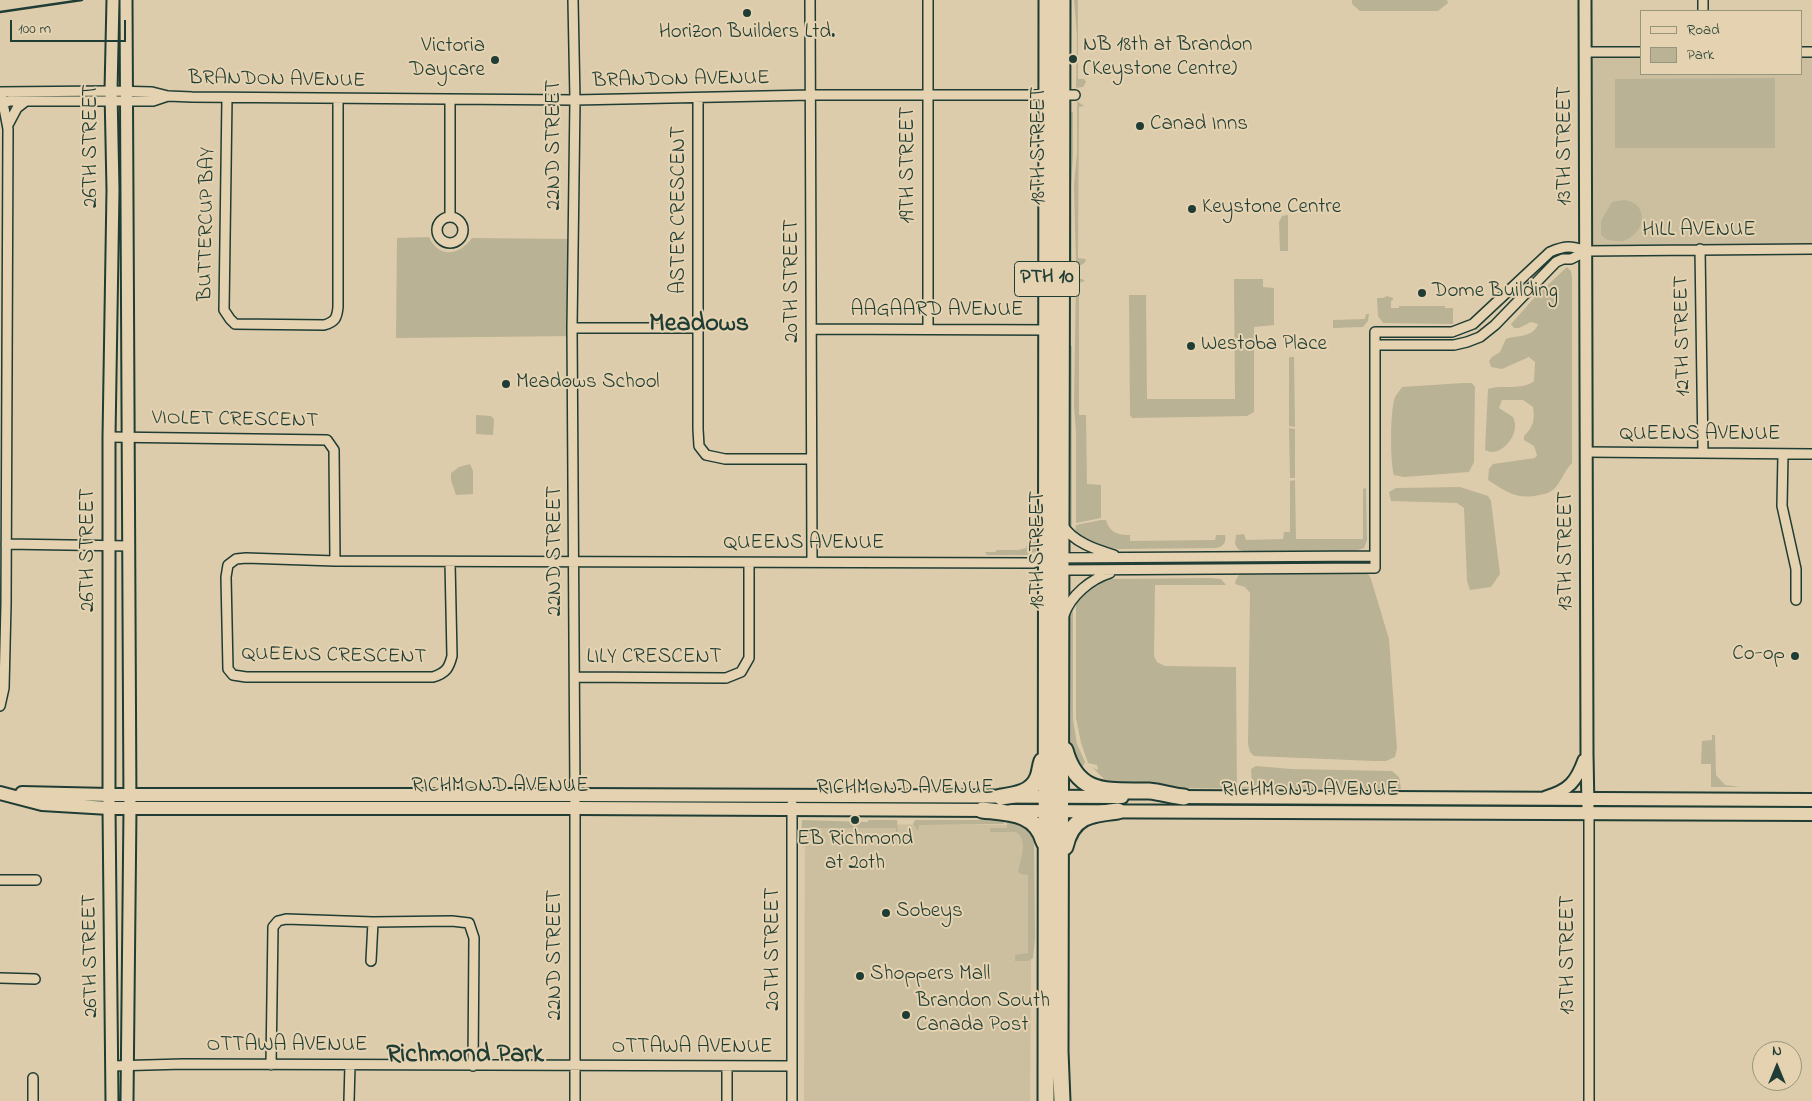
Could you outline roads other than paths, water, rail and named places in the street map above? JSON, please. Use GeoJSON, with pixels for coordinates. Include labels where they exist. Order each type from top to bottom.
{"type":"FeatureCollection","features":[{"type":"Feature","properties":{"kind":"main road","name":"18TH STREET"},"geometry":{"type":"LineString","coordinates":[[1047,0],[1062,95]]}},
{"type":"Feature","properties":{"kind":"main road","name":"18TH STREET"},"geometry":{"type":"LineString","coordinates":[[1062,0],[1062,95],[1054,330],[1047,743],[1061,878],[1060,1051],[1062,1101]]}},
{"type":"Feature","properties":{"kind":"main road","name":"18TH STREET"},"geometry":{"type":"LineString","coordinates":[[1046,1101],[1046,854],[1054,804],[1061,732],[1061,634],[1049,564],[1061,513],[1054,330]]}},
{"type":"Feature","properties":{"kind":"main road"},"geometry":{"type":"LineString","coordinates":[[1061,732],[1070,767],[1088,785],[1103,790],[1155,792],[1184,797]]}},
{"type":"Feature","properties":{"kind":"main road"},"geometry":{"type":"LineString","coordinates":[[1000,797],[1024,792],[1033,785],[1038,777],[1047,743]]}},
{"type":"Feature","properties":{"kind":"main road","name":"RICHMOND AVENUE"},"geometry":{"type":"LineString","coordinates":[[0,793],[42,804],[109,802],[130,795],[575,795],[982,810],[1184,797],[1812,800]]}},
{"type":"Feature","properties":{"kind":"main road","name":"RICHMOND AVENUE"},"geometry":{"type":"LineString","coordinates":[[109,802],[130,808],[575,808],[1000,797],[1118,811],[1812,814]]}},
{"type":"Feature","properties":{"kind":"main road"},"geometry":{"type":"LineString","coordinates":[[982,810],[1014,815],[1032,822],[1041,833],[1046,854]]}},
{"type":"Feature","properties":{"kind":"main road"},"geometry":{"type":"LineString","coordinates":[[1061,878],[1067,839],[1074,826],[1088,816],[1118,811]]}},
{"type":"Feature","properties":{"kind":"street","name":"26TH STREET"},"geometry":{"type":"LineString","coordinates":[[112,1101],[109,802],[109,437],[113,190],[111,96],[113,0]]}},
{"type":"Feature","properties":{"kind":"street","name":"26TH STREET"},"geometry":{"type":"LineString","coordinates":[[126,0],[130,795],[127,1101]]}},
{"type":"Feature","properties":{"kind":"street","name":"22ND STREET"},"geometry":{"type":"LineString","coordinates":[[573,0],[575,100],[572,328],[575,677],[575,1101]]}},
{"type":"Feature","properties":{"kind":"street","name":"20TH STREET"},"geometry":{"type":"LineString","coordinates":[[810,0],[812,562]]}},
{"type":"Feature","properties":{"kind":"street","name":"19TH STREET"},"geometry":{"type":"LineString","coordinates":[[928,0],[928,329]]}},
{"type":"Feature","properties":{"kind":"street","name":"13TH STREET"},"geometry":{"type":"LineString","coordinates":[[1585,0],[1589,1101]]}},
{"type":"Feature","properties":{"kind":"street"},"geometry":{"type":"LineString","coordinates":[[1585,52],[1640,52]]}},
{"type":"Feature","properties":{"kind":"street"},"geometry":{"type":"LineString","coordinates":[[0,706],[4,688],[3,604],[6,544],[8,125],[1,102],[1,92],[111,96]]}},
{"type":"Feature","properties":{"kind":"street","name":"BRANDON AVENUE"},"geometry":{"type":"LineString","coordinates":[[111,96],[126,96],[153,101],[168,96],[575,100],[811,95],[1062,95]]}},
{"type":"Feature","properties":{"kind":"street"},"geometry":{"type":"LineString","coordinates":[[1,102],[111,96]]}},
{"type":"Feature","properties":{"kind":"street","name":"BUTTERCUP BAY"},"geometry":{"type":"LineString","coordinates":[[227,98],[224,310],[236,324],[324,325],[333,322],[337,316],[338,307],[338,99]]}},
{"type":"Feature","properties":{"kind":"street","name":"ASTER CRESCENT"},"geometry":{"type":"LineString","coordinates":[[698,98],[698,429],[700,446],[706,456],[725,459],[811,459]]}},
{"type":"Feature","properties":{"kind":"street"},"geometry":{"type":"LineString","coordinates":[[450,100],[450,217]]}},
{"type":"Feature","properties":{"kind":"street"},"geometry":{"type":"LineString","coordinates":[[8,125],[17,108],[26,101]]}},
{"type":"Feature","properties":{"kind":"street"},"geometry":{"type":"LineString","coordinates":[[1049,564],[1129,570],[1375,568],[1375,332],[1452,332],[1462,329],[1482,318],[1550,252],[1563,246],[1572,246],[1587,251]]}},
{"type":"Feature","properties":{"kind":"street","name":"12TH STREET"},"geometry":{"type":"LineString","coordinates":[[1700,249],[1703,453]]}},
{"type":"Feature","properties":{"kind":"street","name":"HILL AVENUE"},"geometry":{"type":"LineString","coordinates":[[1587,251],[1812,249]]}},
{"type":"Feature","properties":{"kind":"street"},"geometry":{"type":"LineString","coordinates":[[1375,345],[1454,345],[1480,337],[1495,325],[1556,262],[1587,251]]}},
{"type":"Feature","properties":{"kind":"street"},"geometry":{"type":"LineString","coordinates":[[572,328],[698,328]]}},
{"type":"Feature","properties":{"kind":"street","name":"AAGAARD AVENUE"},"geometry":{"type":"LineString","coordinates":[[812,329],[1054,330]]}},
{"type":"Feature","properties":{"kind":"street","name":"VIOLET CRESCENT"},"geometry":{"type":"LineString","coordinates":[[109,437],[327,440],[334,450],[334,561]]}},
{"type":"Feature","properties":{"kind":"street","name":"QUEENS AVENUE"},"geometry":{"type":"LineString","coordinates":[[1587,452],[1812,454]]}},
{"type":"Feature","properties":{"kind":"street"},"geometry":{"type":"LineString","coordinates":[[1783,454],[1782,506],[1796,569],[1796,600]]}},
{"type":"Feature","properties":{"kind":"street"},"geometry":{"type":"LineString","coordinates":[[1061,513],[1063,525],[1077,538],[1097,549],[1127,558]]}},
{"type":"Feature","properties":{"kind":"street"},"geometry":{"type":"LineString","coordinates":[[6,544],[129,546]]}},
{"type":"Feature","properties":{"kind":"street"},"geometry":{"type":"LineString","coordinates":[[1049,564],[1127,558],[1375,556]]}},
{"type":"Feature","properties":{"kind":"street","name":"QUEENS CRESCENT"},"geometry":{"type":"LineString","coordinates":[[450,562],[452,656],[449,668],[442,674],[434,677],[246,677],[233,675],[228,669],[226,655],[226,577],[228,565],[236,560],[246,558],[334,561],[574,562]]}},
{"type":"Feature","properties":{"kind":"street","name":"QUEENS AVENUE"},"geometry":{"type":"LineString","coordinates":[[574,562],[1049,564]]}},
{"type":"Feature","properties":{"kind":"street","name":"LILY CRESCENT"},"geometry":{"type":"LineString","coordinates":[[575,677],[726,678],[741,672],[749,658],[750,563]]}},
{"type":"Feature","properties":{"kind":"street"},"geometry":{"type":"LineString","coordinates":[[1061,634],[1065,612],[1078,593],[1099,577],[1129,570]]}},
{"type":"Feature","properties":{"kind":"street"},"geometry":{"type":"LineString","coordinates":[[1538,799],[1558,793],[1571,785],[1578,775],[1587,754]]}},
{"type":"Feature","properties":{"kind":"street"},"geometry":{"type":"LineString","coordinates":[[1407,798],[1407,813]]}},
{"type":"Feature","properties":{"kind":"street","name":"20TH STREET"},"geometry":{"type":"LineString","coordinates":[[792,803],[792,1101]]}},
{"type":"Feature","properties":{"kind":"street"},"geometry":{"type":"LineString","coordinates":[[0,880],[36,880]]}},
{"type":"Feature","properties":{"kind":"street"},"geometry":{"type":"LineString","coordinates":[[271,1065],[273,927],[278,921],[286,919],[373,922],[452,921],[469,924],[474,938],[473,1066]]}},
{"type":"Feature","properties":{"kind":"street"},"geometry":{"type":"LineString","coordinates":[[371,961],[373,922]]}},
{"type":"Feature","properties":{"kind":"street"},"geometry":{"type":"LineString","coordinates":[[0,978],[35,978]]}},
{"type":"Feature","properties":{"kind":"street"},"geometry":{"type":"LineString","coordinates":[[349,1101],[350,1065]]}},
{"type":"Feature","properties":{"kind":"street","name":"OTTAWA AVENUE"},"geometry":{"type":"LineString","coordinates":[[112,1066],[792,1066]]}},
{"type":"Feature","properties":{"kind":"street"},"geometry":{"type":"LineString","coordinates":[[727,1066],[727,1101]]}},
{"type":"Feature","properties":{"kind":"street"},"geometry":{"type":"LineString","coordinates":[[33,1078],[33,1101]]}},
{"type":"Feature","properties":{"kind":"railway"},"geometry":{"type":"LineString","coordinates":[[0,12],[82,0]]}},
{"type":"Feature","properties":{"kind":"place","name":"Horizon Builders Ltd."},"geometry":{"type":"Point","coordinates":[747,13]}},
{"type":"Feature","properties":{"kind":"place","name":"NB 18th at Brandon (Keystone Centre)"},"geometry":{"type":"Point","coordinates":[1073,59]}},
{"type":"Feature","properties":{"kind":"place","name":"Victoria Daycare"},"geometry":{"type":"Point","coordinates":[495,60]}},
{"type":"Feature","properties":{"kind":"place","name":"Canad Inns"},"geometry":{"type":"Point","coordinates":[1140,126]}},
{"type":"Feature","properties":{"kind":"place","name":"Keystone Centre"},"geometry":{"type":"Point","coordinates":[1192,209]}},
{"type":"Feature","properties":{"kind":"place","name":"Dome Building"},"geometry":{"type":"Point","coordinates":[1422,293]}},
{"type":"Feature","properties":{"kind":"place","name":"Westoba Place"},"geometry":{"type":"Point","coordinates":[1191,346]}},
{"type":"Feature","properties":{"kind":"place","name":"Meadows School"},"geometry":{"type":"Point","coordinates":[506,384]}},
{"type":"Feature","properties":{"kind":"place","name":"Co-op"},"geometry":{"type":"Point","coordinates":[1795,656]}},
{"type":"Feature","properties":{"kind":"place","name":"EB Richmond at 20th"},"geometry":{"type":"Point","coordinates":[855,820]}},
{"type":"Feature","properties":{"kind":"place","name":"Sobeys"},"geometry":{"type":"Point","coordinates":[886,913]}},
{"type":"Feature","properties":{"kind":"place","name":"Shoppers Mall"},"geometry":{"type":"Point","coordinates":[860,976]}},
{"type":"Feature","properties":{"kind":"place","name":"Brandon South Canada Post"},"geometry":{"type":"Point","coordinates":[906,1015]}},
{"type":"Feature","properties":{"kind":"district","name":"Meadows"},"geometry":{"type":"Point","coordinates":[699,326]}},
{"type":"Feature","properties":{"kind":"district","name":"Richmond Park"},"geometry":{"type":"Point","coordinates":[465,1057]}}]}
